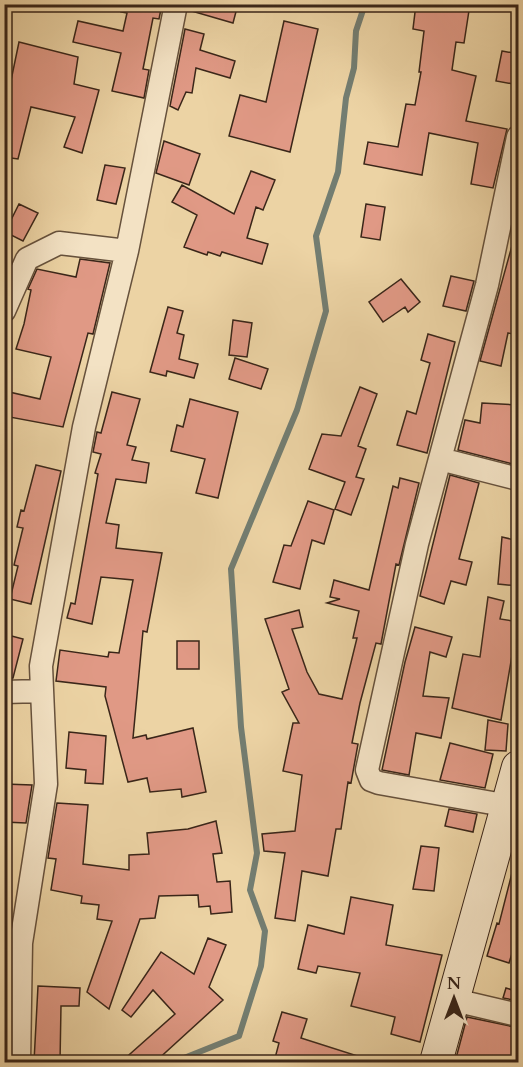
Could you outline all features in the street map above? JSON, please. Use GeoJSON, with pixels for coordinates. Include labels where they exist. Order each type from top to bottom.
{"type":"FeatureCollection","features":[{"type":"Feature","properties":{"kind":"street"},"geometry":{"type":"LineString","coordinates":[[19,1062],[21,943],[46,784],[41,666],[84,427],[127,251],[176,4]]}},
{"type":"Feature","properties":{"kind":"street"},"geometry":{"type":"LineString","coordinates":[[509,806],[379,783],[368,776],[387,672],[440,459],[487,285],[519,136]]}},
{"type":"Feature","properties":{"kind":"street"},"geometry":{"type":"LineString","coordinates":[[4,311],[27,259],[59,243],[127,251]]}},
{"type":"Feature","properties":{"kind":"street"},"geometry":{"type":"LineString","coordinates":[[440,459],[519,479]]}},
{"type":"Feature","properties":{"kind":"street"},"geometry":{"type":"LineString","coordinates":[[4,692],[41,691]]}},
{"type":"Feature","properties":{"kind":"street"},"geometry":{"type":"LineString","coordinates":[[436,1062],[519,767]]}},
{"type":"Feature","properties":{"kind":"street"},"geometry":{"type":"LineString","coordinates":[[454,1000],[519,1015]]}},
{"type":"Feature","properties":{"kind":"building"},"geometry":{"type":"Polygon","coordinates":[[[122,4],[162,4],[159,19],[153,18],[143,69],[149,70],[144,98],[112,91],[121,53],[73,42],[78,21],[123,31],[127,13],[121,12],[122,4]]]}},
{"type":"Feature","properties":{"kind":"building"},"geometry":{"type":"Polygon","coordinates":[[[189,4],[238,4],[233,23],[188,10],[189,4]]]}},
{"type":"Feature","properties":{"kind":"building"},"geometry":{"type":"Polygon","coordinates":[[[416,4],[470,4],[464,43],[456,42],[452,70],[476,76],[466,121],[507,129],[493,188],[471,184],[478,143],[429,133],[422,175],[364,164],[368,142],[398,147],[406,104],[415,105],[421,72],[419,72],[424,31],[413,29],[416,4]]]}},
{"type":"Feature","properties":{"kind":"building"},"geometry":{"type":"Polygon","coordinates":[[[284,21],[318,29],[290,152],[229,136],[240,95],[266,102],[284,21]]]}},
{"type":"Feature","properties":{"kind":"building"},"geometry":{"type":"Polygon","coordinates":[[[185,29],[204,34],[200,50],[235,61],[230,78],[196,68],[192,93],[186,92],[178,110],[170,106],[185,29]]]}},
{"type":"Feature","properties":{"kind":"building"},"geometry":{"type":"Polygon","coordinates":[[[19,42],[78,57],[74,84],[99,90],[82,153],[64,147],[75,117],[31,107],[18,159],[4,157],[4,114],[19,42]]]}},
{"type":"Feature","properties":{"kind":"building"},"geometry":{"type":"Polygon","coordinates":[[[502,51],[519,54],[519,85],[496,81],[502,51]]]}},
{"type":"Feature","properties":{"kind":"building"},"geometry":{"type":"Polygon","coordinates":[[[164,141],[200,154],[189,185],[156,173],[164,141]]]}},
{"type":"Feature","properties":{"kind":"building"},"geometry":{"type":"Polygon","coordinates":[[[105,165],[125,168],[116,204],[97,200],[105,165]]]}},
{"type":"Feature","properties":{"kind":"building"},"geometry":{"type":"Polygon","coordinates":[[[251,171],[275,180],[263,210],[256,207],[247,238],[268,244],[262,264],[222,252],[220,256],[208,252],[207,255],[184,247],[197,215],[172,202],[182,185],[234,214],[251,171]]]}},
{"type":"Feature","properties":{"kind":"building"},"geometry":{"type":"Polygon","coordinates":[[[19,204],[38,213],[23,241],[5,232],[19,204]]]}},
{"type":"Feature","properties":{"kind":"building"},"geometry":{"type":"Polygon","coordinates":[[[366,204],[385,207],[380,240],[361,237],[366,204]]]}},
{"type":"Feature","properties":{"kind":"building"},"geometry":{"type":"Polygon","coordinates":[[[513,242],[519,243],[519,313],[513,334],[508,333],[501,366],[480,361],[513,242]]]}},
{"type":"Feature","properties":{"kind":"building"},"geometry":{"type":"Polygon","coordinates":[[[80,259],[110,263],[93,334],[88,333],[63,427],[4,416],[9,392],[40,399],[51,357],[16,349],[31,290],[28,289],[37,269],[76,277],[80,259]]]}},
{"type":"Feature","properties":{"kind":"building"},"geometry":{"type":"Polygon","coordinates":[[[451,276],[474,281],[466,311],[443,306],[451,276]]]}},
{"type":"Feature","properties":{"kind":"building"},"geometry":{"type":"Polygon","coordinates":[[[401,279],[420,302],[408,312],[405,307],[383,322],[369,302],[401,279]]]}},
{"type":"Feature","properties":{"kind":"building"},"geometry":{"type":"Polygon","coordinates":[[[168,307],[183,311],[177,333],[184,335],[179,359],[198,364],[194,378],[167,371],[166,376],[150,372],[168,307]]]}},
{"type":"Feature","properties":{"kind":"building"},"geometry":{"type":"Polygon","coordinates":[[[233,320],[252,323],[247,357],[229,355],[233,320]]]}},
{"type":"Feature","properties":{"kind":"building"},"geometry":{"type":"Polygon","coordinates":[[[428,334],[455,342],[427,453],[397,445],[407,411],[416,414],[430,363],[421,360],[428,334]]]}},
{"type":"Feature","properties":{"kind":"building"},"geometry":{"type":"Polygon","coordinates":[[[235,358],[268,369],[261,389],[229,379],[235,358]]]}},
{"type":"Feature","properties":{"kind":"building"},"geometry":{"type":"Polygon","coordinates":[[[360,387],[377,394],[358,446],[366,449],[356,477],[364,479],[351,515],[335,509],[345,482],[309,469],[322,434],[341,436],[360,387]]]}},
{"type":"Feature","properties":{"kind":"building"},"geometry":{"type":"Polygon","coordinates":[[[112,392],[140,399],[127,445],[136,447],[132,460],[149,463],[146,483],[116,479],[106,523],[119,525],[116,548],[162,553],[147,632],[143,631],[133,738],[146,735],[147,739],[193,728],[206,792],[182,797],[181,789],[150,792],[147,778],[128,782],[105,696],[106,687],[56,681],[60,650],[108,657],[109,652],[119,653],[133,580],[101,577],[92,624],[67,618],[71,603],[75,604],[98,474],[95,473],[101,454],[93,452],[97,432],[101,433],[112,392]]]}},
{"type":"Feature","properties":{"kind":"building"},"geometry":{"type":"Polygon","coordinates":[[[190,399],[238,412],[218,498],[196,493],[205,459],[171,451],[177,425],[183,427],[190,399]]]}},
{"type":"Feature","properties":{"kind":"building"},"geometry":{"type":"Polygon","coordinates":[[[482,403],[518,405],[513,464],[458,450],[465,420],[480,423],[482,403]]]}},
{"type":"Feature","properties":{"kind":"building"},"geometry":{"type":"Polygon","coordinates":[[[36,465],[61,471],[31,604],[10,599],[18,566],[14,565],[23,528],[17,527],[21,510],[24,511],[36,465]]]}},
{"type":"Feature","properties":{"kind":"building"},"geometry":{"type":"Polygon","coordinates":[[[450,475],[479,483],[459,559],[472,562],[466,585],[451,581],[444,604],[420,596],[450,475]]]}},
{"type":"Feature","properties":{"kind":"building"},"geometry":{"type":"Polygon","coordinates":[[[400,478],[419,483],[399,565],[396,564],[381,644],[376,643],[360,703],[352,743],[358,744],[351,783],[348,782],[341,829],[336,829],[328,876],[302,871],[295,921],[275,918],[285,853],[264,851],[262,834],[295,831],[302,775],[283,771],[293,723],[299,723],[282,692],[289,689],[265,619],[299,610],[303,627],[292,629],[307,672],[319,694],[342,699],[357,638],[353,638],[359,611],[327,603],[340,599],[330,597],[334,580],[369,590],[393,486],[398,488],[400,478]]]}},
{"type":"Feature","properties":{"kind":"building"},"geometry":{"type":"Polygon","coordinates":[[[308,501],[334,510],[324,544],[312,540],[300,589],[273,582],[284,545],[291,546],[308,501]]]}},
{"type":"Feature","properties":{"kind":"building"},"geometry":{"type":"Polygon","coordinates":[[[502,537],[519,541],[519,586],[498,584],[502,537]]]}},
{"type":"Feature","properties":{"kind":"building"},"geometry":{"type":"Polygon","coordinates":[[[488,597],[504,601],[500,619],[519,622],[519,639],[515,638],[501,720],[452,708],[463,654],[480,657],[488,597]]]}},
{"type":"Feature","properties":{"kind":"building"},"geometry":{"type":"Polygon","coordinates":[[[415,627],[452,637],[446,657],[430,652],[423,696],[449,698],[441,738],[416,733],[409,775],[382,770],[405,662],[415,627]]]}},
{"type":"Feature","properties":{"kind":"building"},"geometry":{"type":"Polygon","coordinates":[[[4,634],[23,639],[13,678],[4,678],[4,634]]]}},
{"type":"Feature","properties":{"kind":"building"},"geometry":{"type":"Polygon","coordinates":[[[177,641],[199,641],[199,669],[177,669],[177,641]]]}},
{"type":"Feature","properties":{"kind":"building"},"geometry":{"type":"Polygon","coordinates":[[[488,720],[508,724],[506,751],[485,750],[488,720]]]}},
{"type":"Feature","properties":{"kind":"building"},"geometry":{"type":"Polygon","coordinates":[[[69,732],[106,736],[103,784],[85,783],[86,770],[66,768],[69,732]]]}},
{"type":"Feature","properties":{"kind":"building"},"geometry":{"type":"Polygon","coordinates":[[[450,743],[493,754],[485,788],[440,780],[450,743]]]}},
{"type":"Feature","properties":{"kind":"building"},"geometry":{"type":"Polygon","coordinates":[[[4,784],[32,785],[26,823],[4,822],[4,784]]]}},
{"type":"Feature","properties":{"kind":"building"},"geometry":{"type":"Polygon","coordinates":[[[57,803],[88,805],[83,864],[129,870],[129,855],[149,854],[147,833],[188,829],[216,821],[222,853],[213,854],[217,882],[230,881],[232,912],[211,914],[210,906],[199,907],[198,895],[159,896],[155,918],[140,919],[109,1009],[87,992],[112,921],[97,919],[99,905],[81,903],[82,896],[51,890],[56,859],[48,858],[57,803]]]}},
{"type":"Feature","properties":{"kind":"building"},"geometry":{"type":"Polygon","coordinates":[[[449,809],[477,814],[473,832],[445,826],[449,809]]]}},
{"type":"Feature","properties":{"kind":"building"},"geometry":{"type":"Polygon","coordinates":[[[421,846],[439,848],[434,891],[413,889],[421,846]]]}},
{"type":"Feature","properties":{"kind":"building"},"geometry":{"type":"Polygon","coordinates":[[[513,869],[519,869],[519,931],[509,963],[487,956],[497,923],[499,924],[513,869]]]}},
{"type":"Feature","properties":{"kind":"building"},"geometry":{"type":"Polygon","coordinates":[[[351,897],[393,905],[386,945],[442,955],[420,1042],[391,1034],[395,1017],[351,1006],[360,973],[318,966],[316,973],[298,969],[308,925],[344,934],[351,897]]]}},
{"type":"Feature","properties":{"kind":"building"},"geometry":{"type":"Polygon","coordinates":[[[208,938],[226,945],[209,987],[223,1000],[155,1062],[121,1062],[175,1014],[153,990],[131,1017],[122,1010],[161,952],[194,974],[208,938]]]}},
{"type":"Feature","properties":{"kind":"building"},"geometry":{"type":"Polygon","coordinates":[[[38,986],[80,988],[79,1006],[61,1006],[60,1062],[34,1062],[38,986]]]}},
{"type":"Feature","properties":{"kind":"building"},"geometry":{"type":"Polygon","coordinates":[[[506,988],[519,992],[519,1001],[503,998],[506,988]]]}},
{"type":"Feature","properties":{"kind":"building"},"geometry":{"type":"Polygon","coordinates":[[[282,1012],[307,1019],[301,1038],[367,1059],[367,1062],[274,1062],[279,1043],[273,1041],[282,1012]]]}},
{"type":"Feature","properties":{"kind":"building"},"geometry":{"type":"Polygon","coordinates":[[[467,1017],[519,1028],[519,1062],[455,1062],[467,1017]]]}},
{"type":"Feature","properties":{"kind":"waterway"},"geometry":{"type":"LineString","coordinates":[[183,1062],[184,1058],[239,1036],[261,966],[265,931],[250,890],[257,853],[241,727],[231,569],[297,410],[326,311],[316,236],[338,172],[346,98],[354,68],[356,31],[365,4]]}}]}
